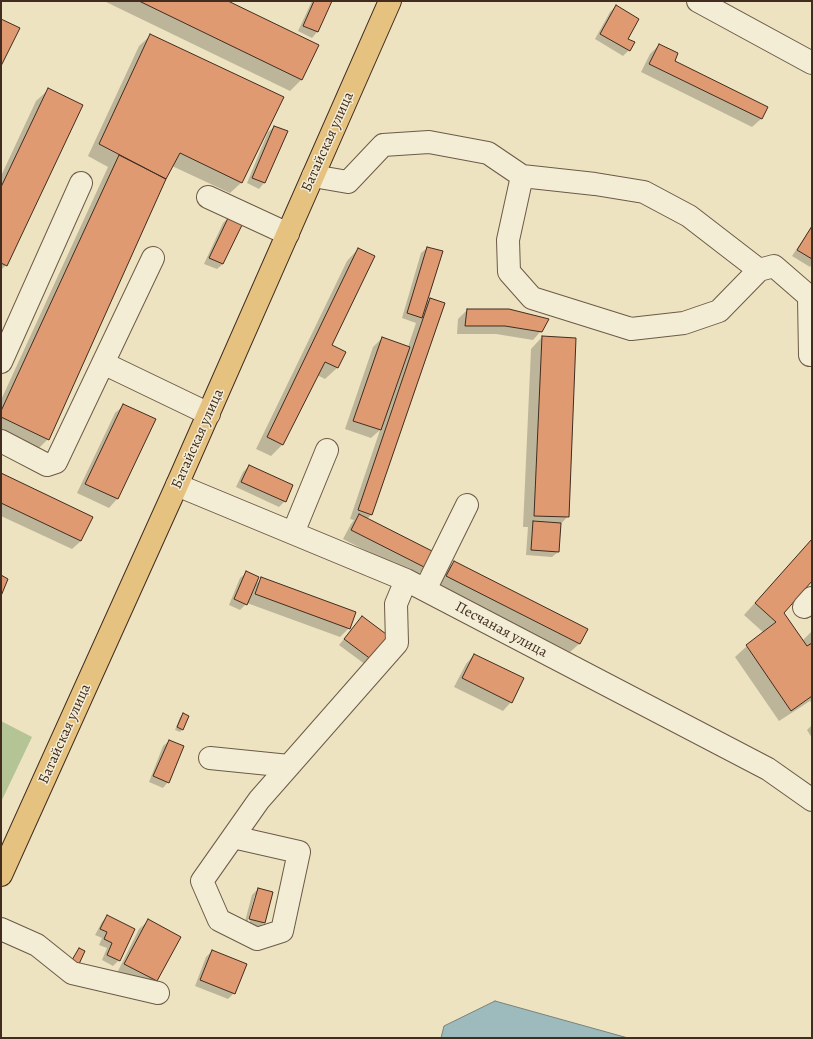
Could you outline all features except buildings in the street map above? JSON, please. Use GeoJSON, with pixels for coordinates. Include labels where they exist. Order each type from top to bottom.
{"type":"FeatureCollection","features":[{"type":"Feature","properties":{"kind":"highway","name":"Батайская улица"},"geometry":{"type":"LineString","coordinates":[[1,875],[178,485],[390,1]]}},
{"type":"Feature","properties":{"kind":"street"},"geometry":{"type":"LineString","coordinates":[[698,1],[812,63]]}},
{"type":"Feature","properties":{"kind":"street"},"geometry":{"type":"LineString","coordinates":[[313,176],[348,182],[383,145],[429,142],[488,153],[522,176],[644,192],[689,216],[759,270]]}},
{"type":"Feature","properties":{"kind":"street"},"geometry":{"type":"LineString","coordinates":[[522,176],[508,240],[509,272],[532,298],[631,329],[684,323],[719,311],[759,270],[774,266],[811,298],[810,355]]}},
{"type":"Feature","properties":{"kind":"street"},"geometry":{"type":"LineString","coordinates":[[1,362],[81,183]]}},
{"type":"Feature","properties":{"kind":"street"},"geometry":{"type":"LineString","coordinates":[[208,197],[288,234]]}},
{"type":"Feature","properties":{"kind":"street"},"geometry":{"type":"LineString","coordinates":[[1,441],[47,465],[56,462],[153,258]]}},
{"type":"Feature","properties":{"kind":"street"},"geometry":{"type":"LineString","coordinates":[[103,363],[208,414]]}},
{"type":"Feature","properties":{"kind":"street"},"geometry":{"type":"LineString","coordinates":[[293,533],[327,450]]}},
{"type":"Feature","properties":{"kind":"street","name":"Песчаная улица"},"geometry":{"type":"LineString","coordinates":[[178,485],[406,580],[768,769],[812,800]]}},
{"type":"Feature","properties":{"kind":"street"},"geometry":{"type":"LineString","coordinates":[[426,590],[467,505]]}},
{"type":"Feature","properties":{"kind":"street"},"geometry":{"type":"LineString","coordinates":[[233,837],[299,852],[282,931],[257,938],[219,920],[202,881],[259,800],[397,643],[396,604],[406,580]]}},
{"type":"Feature","properties":{"kind":"street"},"geometry":{"type":"LineString","coordinates":[[210,758],[290,766]]}},
{"type":"Feature","properties":{"kind":"street"},"geometry":{"type":"LineString","coordinates":[[1,929],[37,945],[72,973],[158,993]]}},
{"type":"Feature","properties":{"kind":"green space"},"geometry":{"type":"Polygon","coordinates":[[[1,721],[32,737],[1,802],[1,721]]]}},
{"type":"Feature","properties":{"kind":"water"},"geometry":{"type":"Polygon","coordinates":[[[495,1001],[628,1038],[441,1038],[444,1026],[495,1001]]]}}]}
